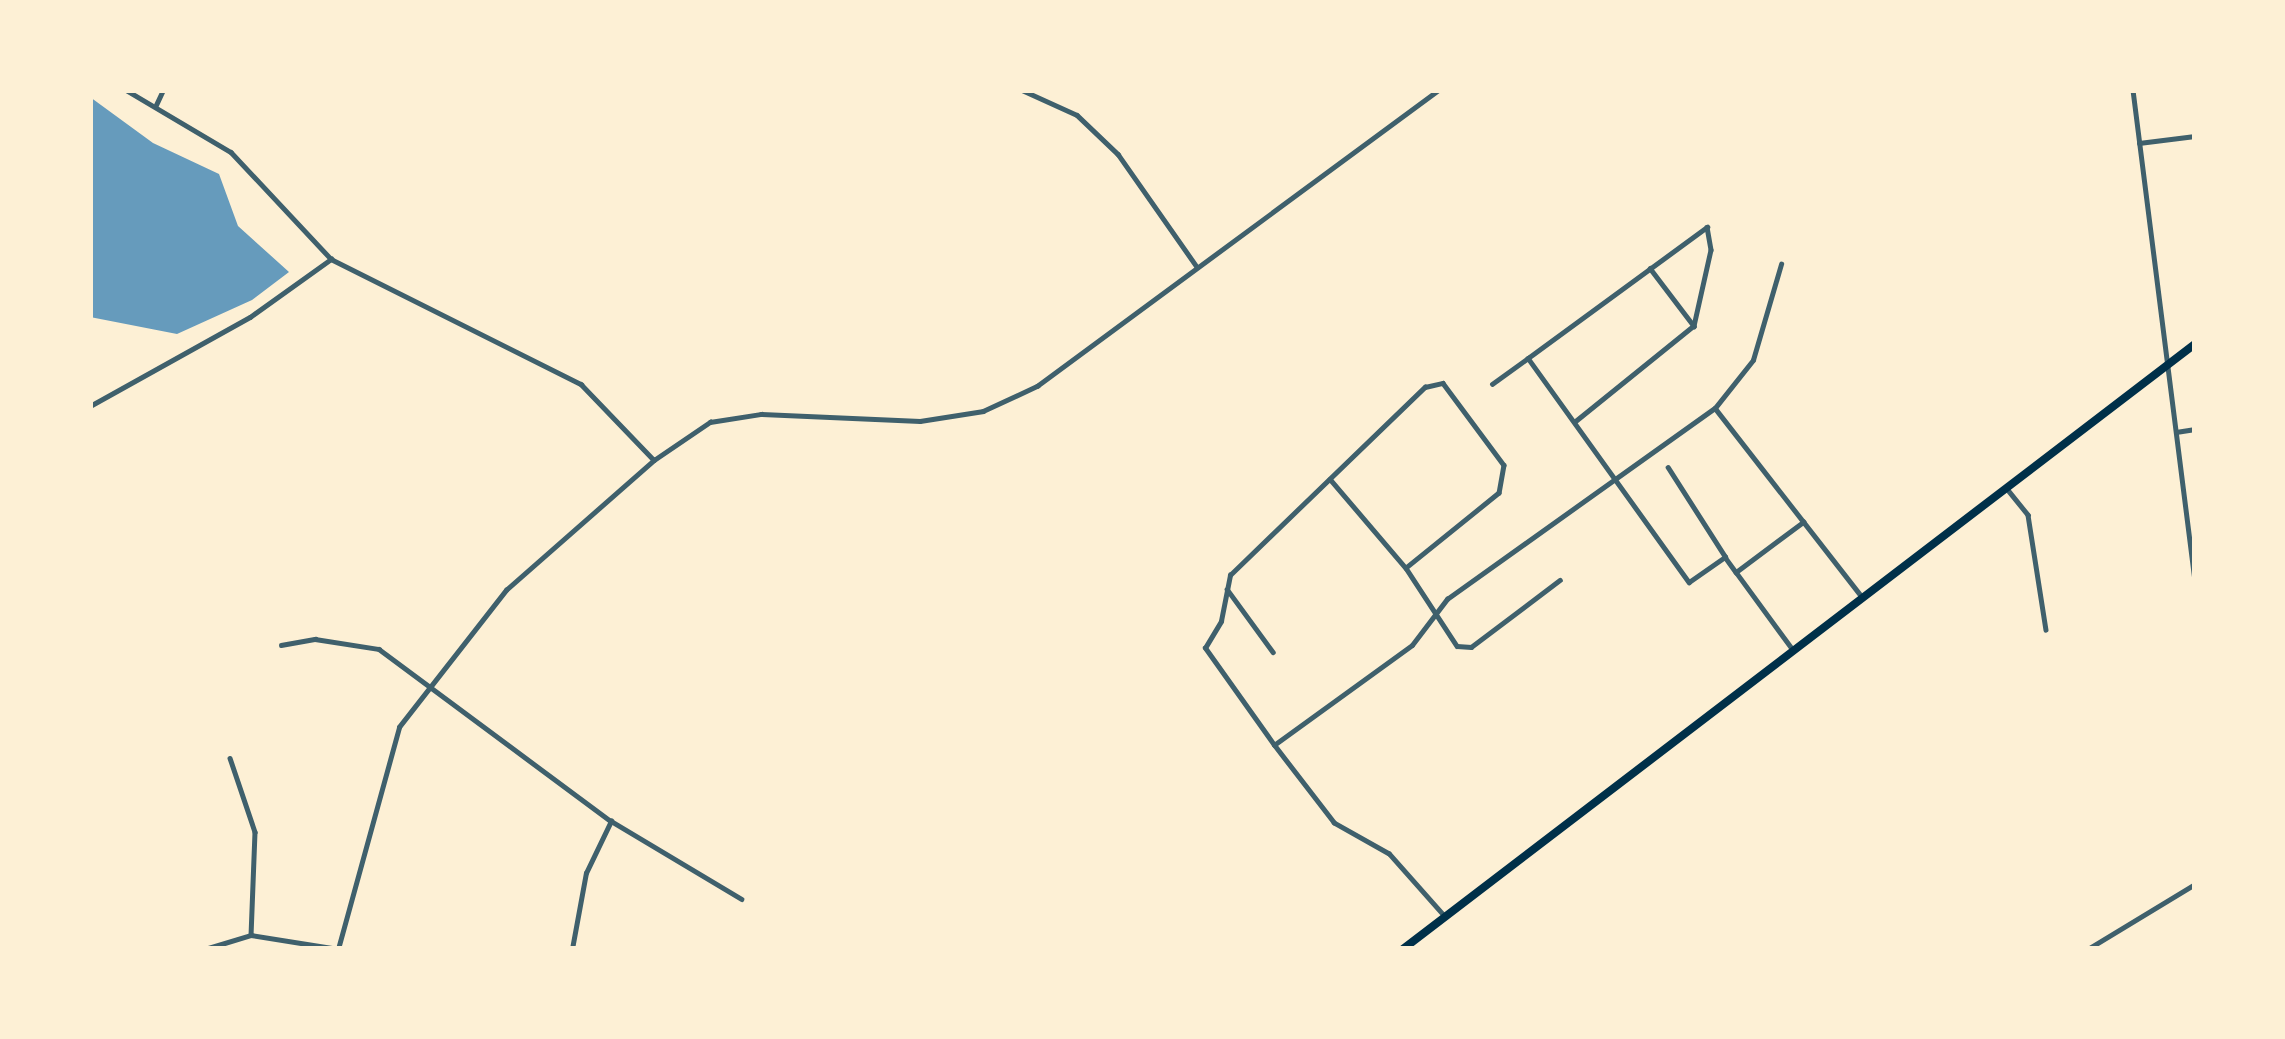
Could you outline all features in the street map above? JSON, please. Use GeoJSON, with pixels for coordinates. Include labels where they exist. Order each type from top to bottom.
{"type":"FeatureCollection","features":[{"type":"Feature","properties":{"kind":"main road"},"geometry":{"type":"LineString","coordinates":[[1403,949],[2004,485],[2195,344]]}},
{"type":"Feature","properties":{"kind":"street"},"geometry":{"type":"LineString","coordinates":[[126,90],[246,165],[332,260],[581,384],[654,460]]}},
{"type":"Feature","properties":{"kind":"street"},"geometry":{"type":"LineString","coordinates":[[156,105],[163,90]]}},
{"type":"Feature","properties":{"kind":"street"},"geometry":{"type":"LineString","coordinates":[[1022,90],[1077,115],[1118,154],[1197,266]]}},
{"type":"Feature","properties":{"kind":"street"},"geometry":{"type":"LineString","coordinates":[[205,949],[251,935],[338,949],[388,754],[429,682],[506,590],[654,460],[710,422],[760,414],[860,424],[983,410],[1037,386],[1439,90]]}},
{"type":"Feature","properties":{"kind":"street"},"geometry":{"type":"LineString","coordinates":[[2133,90],[2195,584]]}},
{"type":"Feature","properties":{"kind":"street"},"geometry":{"type":"LineString","coordinates":[[2139,143],[2195,136]]}},
{"type":"Feature","properties":{"kind":"street"},"geometry":{"type":"LineString","coordinates":[[1492,384],[1707,227],[1711,250],[1694,326],[1575,422]]}},
{"type":"Feature","properties":{"kind":"street"},"geometry":{"type":"LineString","coordinates":[[90,406],[250,317],[332,260]]}},
{"type":"Feature","properties":{"kind":"street"},"geometry":{"type":"LineString","coordinates":[[1274,746],[1412,645],[1437,612],[1715,408],[1753,359],[1780,264]]}},
{"type":"Feature","properties":{"kind":"street"},"geometry":{"type":"LineString","coordinates":[[1651,268],[1694,326]]}},
{"type":"Feature","properties":{"kind":"street"},"geometry":{"type":"LineString","coordinates":[[1528,358],[1689,582],[1725,556]]}},
{"type":"Feature","properties":{"kind":"street"},"geometry":{"type":"LineString","coordinates":[[1406,568],[1499,493],[1503,480],[1504,465],[1443,383],[1425,387],[1230,575],[1205,648],[1334,823],[1389,854],[1445,917]]}},
{"type":"Feature","properties":{"kind":"street"},"geometry":{"type":"LineString","coordinates":[[1715,408],[1862,597]]}},
{"type":"Feature","properties":{"kind":"street"},"geometry":{"type":"LineString","coordinates":[[2176,431],[2195,429]]}},
{"type":"Feature","properties":{"kind":"street"},"geometry":{"type":"LineString","coordinates":[[1668,468],[1793,650]]}},
{"type":"Feature","properties":{"kind":"street"},"geometry":{"type":"LineString","coordinates":[[1330,479],[1406,568],[1457,646],[1471,647],[1560,580]]}},
{"type":"Feature","properties":{"kind":"street"},"geometry":{"type":"LineString","coordinates":[[2004,485],[2028,515],[2046,630]]}},
{"type":"Feature","properties":{"kind":"street"},"geometry":{"type":"LineString","coordinates":[[1736,572],[1804,522]]}},
{"type":"Feature","properties":{"kind":"street"},"geometry":{"type":"LineString","coordinates":[[1227,589],[1273,652]]}},
{"type":"Feature","properties":{"kind":"street"},"geometry":{"type":"LineString","coordinates":[[281,645],[343,640],[379,649],[611,821],[742,899]]}},
{"type":"Feature","properties":{"kind":"street"},"geometry":{"type":"LineString","coordinates":[[230,758],[255,832],[251,935]]}},
{"type":"Feature","properties":{"kind":"street"},"geometry":{"type":"LineString","coordinates":[[572,949],[586,873],[611,821]]}},
{"type":"Feature","properties":{"kind":"street"},"geometry":{"type":"LineString","coordinates":[[2088,949],[2195,884]]}},
{"type":"Feature","properties":{"kind":"water"},"geometry":{"type":"Polygon","coordinates":[[[90,97],[153,143],[219,174],[238,226],[289,272],[252,300],[177,334],[90,317],[90,97]]]}}]}
